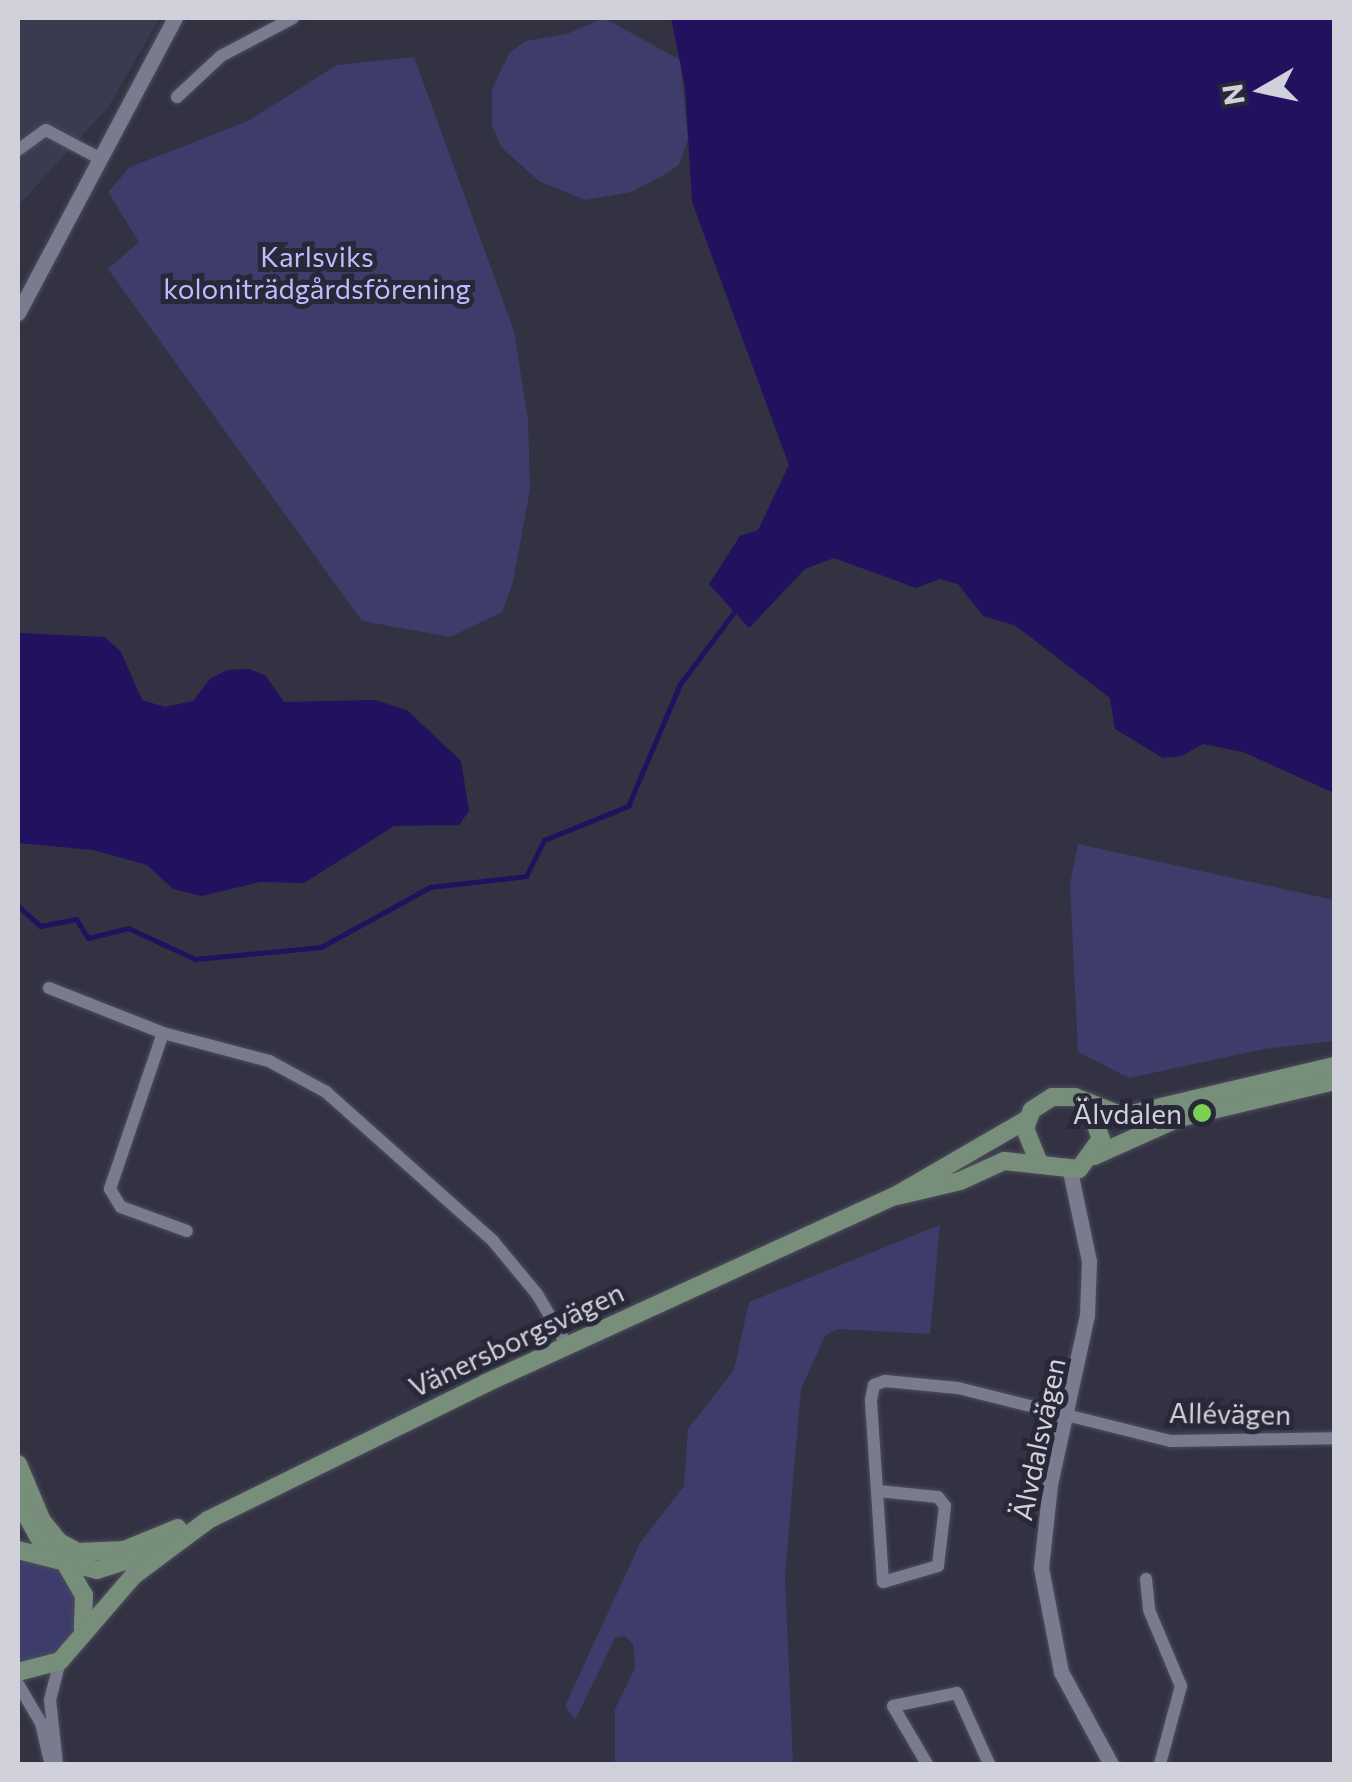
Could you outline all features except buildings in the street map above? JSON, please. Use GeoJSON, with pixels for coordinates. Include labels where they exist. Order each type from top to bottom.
{"type":"FeatureCollection","features":[{"type":"Feature","properties":{"kind":"main road","name":"Vänersborgsvägen"},"geometry":{"type":"LineString","coordinates":[[67,1566],[107,1568],[167,1546],[208,1520],[567,1345],[895,1196],[1028,1118],[1052,1097],[1123,1116],[1334,1066]]}},
{"type":"Feature","properties":{"kind":"main road"},"geometry":{"type":"LineString","coordinates":[[1070,1172],[1094,1156],[1179,1118],[1334,1081]]}},
{"type":"Feature","properties":{"kind":"main road"},"geometry":{"type":"LineString","coordinates":[[1088,1104],[1101,1129],[1094,1156]]}},
{"type":"Feature","properties":{"kind":"main road"},"geometry":{"type":"LineString","coordinates":[[1028,1118],[1026,1142],[1039,1164]]}},
{"type":"Feature","properties":{"kind":"main road","name":"Vänersborgsvägen"},"geometry":{"type":"LineString","coordinates":[[895,1196],[960,1181],[1004,1162],[1039,1164],[1070,1172]]}},
{"type":"Feature","properties":{"kind":"main road"},"geometry":{"type":"LineString","coordinates":[[18,1464],[50,1532],[78,1552],[124,1550],[208,1520]]}},
{"type":"Feature","properties":{"kind":"main road"},"geometry":{"type":"LineString","coordinates":[[18,1500],[48,1554]]}},
{"type":"Feature","properties":{"kind":"main road","name":"Vänersborgsvägen"},"geometry":{"type":"LineString","coordinates":[[60,1661],[83,1629],[167,1546]]}},
{"type":"Feature","properties":{"kind":"main road"},"geometry":{"type":"LineString","coordinates":[[18,1550],[48,1554],[67,1566],[84,1595],[83,1629]]}},
{"type":"Feature","properties":{"kind":"main road"},"geometry":{"type":"LineString","coordinates":[[18,1672],[60,1661]]}},
{"type":"Feature","properties":{"kind":"street"},"geometry":{"type":"LineString","coordinates":[[18,312],[175,18]]}},
{"type":"Feature","properties":{"kind":"street"},"geometry":{"type":"LineString","coordinates":[[177,97],[221,56],[294,18]]}},
{"type":"Feature","properties":{"kind":"street"},"geometry":{"type":"LineString","coordinates":[[18,150],[46,130],[98,156]]}},
{"type":"Feature","properties":{"kind":"street"},"geometry":{"type":"LineString","coordinates":[[49,988],[163,1033],[269,1060],[326,1092],[493,1241],[537,1294],[567,1345]]}},
{"type":"Feature","properties":{"kind":"street"},"geometry":{"type":"LineString","coordinates":[[163,1033],[110,1190],[120,1207],[187,1231]]}},
{"type":"Feature","properties":{"kind":"street","name":"Älvdalsvägen"},"geometry":{"type":"LineString","coordinates":[[1070,1172],[1089,1261],[1087,1315],[1044,1518],[1044,1594],[1067,1688],[1111,1764]]}},
{"type":"Feature","properties":{"kind":"street","name":"Allévägen"},"geometry":{"type":"LineString","coordinates":[[878,1491],[871,1400],[874,1386],[884,1381],[958,1388],[1170,1441],[1334,1438]]}},
{"type":"Feature","properties":{"kind":"street"},"geometry":{"type":"LineString","coordinates":[[878,1491],[938,1496],[945,1506],[938,1566],[884,1582],[878,1491]]}},
{"type":"Feature","properties":{"kind":"street"},"geometry":{"type":"LineString","coordinates":[[1146,1579],[1149,1610],[1182,1686],[1160,1764]]}},
{"type":"Feature","properties":{"kind":"street"},"geometry":{"type":"LineString","coordinates":[[54,1764],[50,1700],[60,1661]]}},
{"type":"Feature","properties":{"kind":"street"},"geometry":{"type":"LineString","coordinates":[[18,1684],[41,1723],[54,1764]]}},
{"type":"Feature","properties":{"kind":"street"},"geometry":{"type":"LineString","coordinates":[[927,1764],[893,1706],[957,1693],[989,1764]]}},
{"type":"Feature","properties":{"kind":"shaded area"},"geometry":{"type":"Polygon","coordinates":[[[18,18],[160,18],[109,106],[18,206],[18,18]]]}},
{"type":"Feature","properties":{"kind":"shaded area"},"geometry":{"type":"Polygon","coordinates":[[[671,18],[1334,18],[1334,793],[1243,752],[1203,744],[1182,756],[1163,758],[1115,729],[1110,698],[1016,626],[983,616],[958,584],[940,579],[916,588],[834,558],[805,569],[749,628],[709,584],[740,536],[758,530],[789,465],[692,202],[685,87],[671,18]]]}},
{"type":"Feature","properties":{"kind":"shaded area"},"geometry":{"type":"Polygon","coordinates":[[[18,633],[105,637],[121,652],[142,700],[165,707],[193,701],[210,679],[227,670],[249,669],[265,675],[284,702],[375,700],[407,710],[461,761],[469,811],[459,825],[394,826],[304,883],[260,882],[202,896],[173,889],[147,865],[93,850],[18,843],[18,633]]]}},
{"type":"Feature","properties":{"kind":"green space"},"geometry":{"type":"Polygon","coordinates":[[[604,18],[680,60],[688,139],[679,165],[662,176],[631,192],[585,200],[539,181],[502,148],[492,126],[492,89],[509,54],[525,41],[567,34],[604,18]]]}},
{"type":"Feature","properties":{"kind":"green space","name":"Karlsviks koloniträdgårdsförening"},"geometry":{"type":"Polygon","coordinates":[[[414,57],[514,331],[528,420],[530,489],[513,582],[502,612],[450,637],[362,621],[108,269],[139,242],[108,192],[130,167],[248,121],[337,65],[414,57]]]}},
{"type":"Feature","properties":{"kind":"green space"},"geometry":{"type":"Polygon","coordinates":[[[1078,844],[1334,900],[1334,1041],[1264,1049],[1129,1078],[1078,1052],[1070,885],[1078,844]]]}},
{"type":"Feature","properties":{"kind":"green space"},"geometry":{"type":"Polygon","coordinates":[[[940,1225],[930,1334],[837,1329],[825,1336],[801,1389],[785,1576],[793,1764],[615,1764],[615,1709],[635,1668],[633,1644],[625,1636],[615,1638],[575,1720],[565,1706],[640,1543],[684,1486],[688,1429],[734,1370],[749,1302],[940,1225]]]}},
{"type":"Feature","properties":{"kind":"green space"},"geometry":{"type":"Polygon","coordinates":[[[18,1559],[52,1565],[66,1577],[75,1592],[77,1627],[56,1655],[18,1664],[18,1559]]]}},
{"type":"Feature","properties":{"kind":"waterway"},"geometry":{"type":"LineString","coordinates":[[18,906],[40,926],[76,919],[88,938],[128,928],[195,959],[321,947],[430,887],[526,876],[544,840],[628,806],[680,684],[734,612]]}},
{"type":"Feature","properties":{"kind":"place","name":"Älvdalen"},"geometry":{"type":"Point","coordinates":[1202,1113]}}]}
